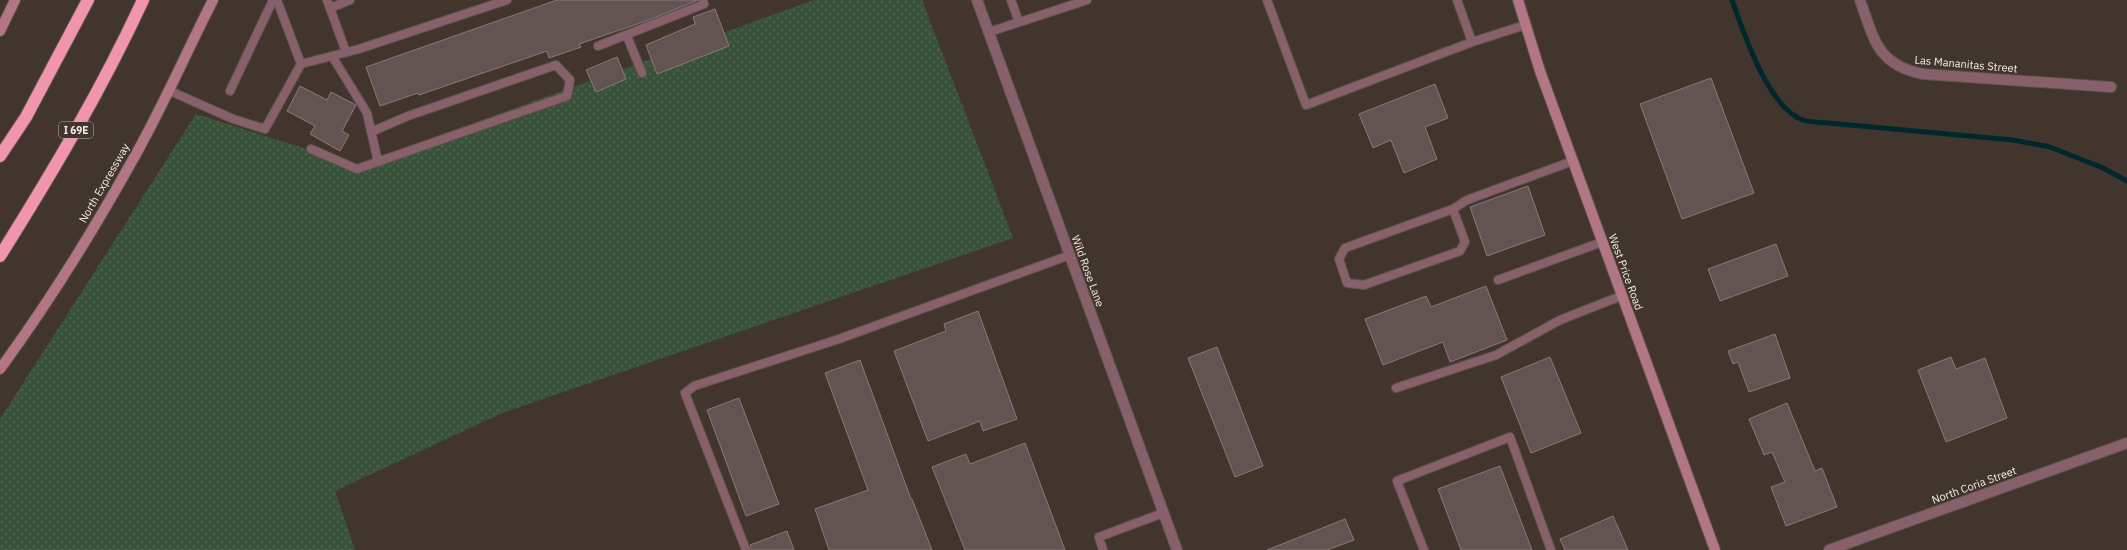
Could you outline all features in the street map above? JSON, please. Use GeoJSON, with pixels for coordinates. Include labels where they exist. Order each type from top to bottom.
{"type":"FeatureCollection","features":[{"type":"Feature","properties":{"kind":"highway"},"geometry":{"type":"LineString","coordinates":[[0,156],[26,117],[88,0]]}},
{"type":"Feature","properties":{"kind":"highway","name":"I 69E"},"geometry":{"type":"LineString","coordinates":[[0,256],[54,170],[119,52],[143,0]]}},
{"type":"Feature","properties":{"kind":"main road"},"geometry":{"type":"LineString","coordinates":[[0,31],[15,0]]}},
{"type":"Feature","properties":{"kind":"main road","name":"North Expressway"},"geometry":{"type":"LineString","coordinates":[[0,369],[22,339],[84,243],[136,153],[213,0]]}},
{"type":"Feature","properties":{"kind":"main road","name":"West Price Road"},"geometry":{"type":"LineString","coordinates":[[1518,0],[1621,296],[1715,550]]}},
{"type":"Feature","properties":{"kind":"street","name":"Wild Rose Lane"},"geometry":{"type":"LineString","coordinates":[[977,0],[1176,550]]}},
{"type":"Feature","properties":{"kind":"street","name":"Las Mananitas Street"},"geometry":{"type":"LineString","coordinates":[[1860,0],[1880,50],[1891,63],[1905,71],[1923,74],[2111,87]]}},
{"type":"Feature","properties":{"kind":"street","name":"North Coria Street"},"geometry":{"type":"LineString","coordinates":[[1829,550],[2127,443]]}},
{"type":"Feature","properties":{"kind":"lane"},"geometry":{"type":"LineString","coordinates":[[230,91],[273,0]]}},
{"type":"Feature","properties":{"kind":"lane"},"geometry":{"type":"LineString","coordinates":[[277,0],[301,64]]}},
{"type":"Feature","properties":{"kind":"lane"},"geometry":{"type":"LineString","coordinates":[[346,52],[328,4],[350,0]]}},
{"type":"Feature","properties":{"kind":"lane"},"geometry":{"type":"LineString","coordinates":[[168,90],[233,119],[265,129],[301,64],[346,52],[507,0]]}},
{"type":"Feature","properties":{"kind":"lane"},"geometry":{"type":"LineString","coordinates":[[598,46],[627,36],[704,4],[703,0]]}},
{"type":"Feature","properties":{"kind":"lane"},"geometry":{"type":"LineString","coordinates":[[1011,0],[1019,22]]}},
{"type":"Feature","properties":{"kind":"lane"},"geometry":{"type":"LineString","coordinates":[[989,32],[1087,0]]}},
{"type":"Feature","properties":{"kind":"lane"},"geometry":{"type":"LineString","coordinates":[[1267,0],[1306,105],[1472,42],[1526,25]]}},
{"type":"Feature","properties":{"kind":"lane"},"geometry":{"type":"LineString","coordinates":[[1457,0],[1472,42]]}},
{"type":"Feature","properties":{"kind":"lane"},"geometry":{"type":"LineString","coordinates":[[627,36],[642,73]]}},
{"type":"Feature","properties":{"kind":"lane"},"geometry":{"type":"LineString","coordinates":[[332,56],[367,113],[378,162]]}},
{"type":"Feature","properties":{"kind":"lane"},"geometry":{"type":"LineString","coordinates":[[311,149],[356,169],[567,96],[570,80],[556,65],[408,116],[371,132]]}},
{"type":"Feature","properties":{"kind":"lane"},"geometry":{"type":"LineString","coordinates":[[1453,209],[1465,242],[1460,251],[1364,285],[1347,283],[1339,259],[1345,248],[1453,209],[1467,200],[1573,161]]}},
{"type":"Feature","properties":{"kind":"lane"},"geometry":{"type":"LineString","coordinates":[[1498,280],[1602,242]]}},
{"type":"Feature","properties":{"kind":"lane"},"geometry":{"type":"LineString","coordinates":[[746,550],[685,393],[694,386],[839,339],[1070,255]]}},
{"type":"Feature","properties":{"kind":"lane"},"geometry":{"type":"LineString","coordinates":[[1396,388],[1496,355],[1553,323],[1621,296]]}},
{"type":"Feature","properties":{"kind":"lane"},"geometry":{"type":"LineString","coordinates":[[1424,550],[1397,481],[1510,437],[1551,550]]}},
{"type":"Feature","properties":{"kind":"lane"},"geometry":{"type":"LineString","coordinates":[[1103,550],[1099,537],[1163,513]]}},
{"type":"Feature","properties":{"kind":"green space"},"geometry":{"type":"Polygon","coordinates":[[[814,0],[922,0],[1013,238],[502,413],[335,491],[355,550],[0,550],[0,419],[196,114],[357,165],[814,0]]]}},
{"type":"Feature","properties":{"kind":"building"},"geometry":{"type":"Polygon","coordinates":[[[557,0],[698,0],[649,20],[579,44],[581,47],[549,58],[547,51],[419,95],[418,93],[380,106],[366,67],[557,0]]]}},
{"type":"Feature","properties":{"kind":"building"},"geometry":{"type":"Polygon","coordinates":[[[715,9],[729,46],[657,74],[646,45],[695,24],[693,17],[715,9]]]}},
{"type":"Feature","properties":{"kind":"building"},"geometry":{"type":"Polygon","coordinates":[[[617,57],[626,79],[596,92],[586,70],[617,57]]]}},
{"type":"Feature","properties":{"kind":"building"},"geometry":{"type":"Polygon","coordinates":[[[1711,78],[1754,193],[1682,219],[1640,104],[1711,78]]]}},
{"type":"Feature","properties":{"kind":"building"},"geometry":{"type":"Polygon","coordinates":[[[1435,84],[1448,118],[1425,127],[1437,159],[1404,173],[1391,140],[1373,148],[1359,114],[1435,84]]]}},
{"type":"Feature","properties":{"kind":"building"},"geometry":{"type":"Polygon","coordinates":[[[300,86],[327,100],[331,92],[356,105],[342,131],[349,135],[340,151],[310,134],[315,126],[287,111],[300,86]]]}},
{"type":"Feature","properties":{"kind":"building"},"geometry":{"type":"Polygon","coordinates":[[[1528,186],[1545,235],[1487,256],[1470,207],[1528,186]]]}},
{"type":"Feature","properties":{"kind":"building"},"geometry":{"type":"Polygon","coordinates":[[[1776,244],[1788,276],[1720,301],[1708,269],[1776,244]]]}},
{"type":"Feature","properties":{"kind":"building"},"geometry":{"type":"Polygon","coordinates":[[[1486,286],[1507,340],[1450,362],[1443,342],[1383,365],[1365,319],[1426,296],[1431,307],[1486,286]]]}},
{"type":"Feature","properties":{"kind":"building"},"geometry":{"type":"Polygon","coordinates":[[[978,311],[1017,419],[983,431],[980,421],[928,441],[894,351],[946,331],[944,324],[978,311]]]}},
{"type":"Feature","properties":{"kind":"building"},"geometry":{"type":"Polygon","coordinates":[[[1775,334],[1790,378],[1749,392],[1738,362],[1733,364],[1728,351],[1775,334]]]}},
{"type":"Feature","properties":{"kind":"building"},"geometry":{"type":"Polygon","coordinates":[[[1217,347],[1263,466],[1235,477],[1188,358],[1217,347]]]}},
{"type":"Feature","properties":{"kind":"building"},"geometry":{"type":"Polygon","coordinates":[[[1550,357],[1581,433],[1531,453],[1501,377],[1550,357]]]}},
{"type":"Feature","properties":{"kind":"building"},"geometry":{"type":"Polygon","coordinates":[[[1951,357],[1956,369],[1985,358],[2007,418],[1946,442],[1918,370],[1951,357]]]}},
{"type":"Feature","properties":{"kind":"building"},"geometry":{"type":"Polygon","coordinates":[[[860,360],[911,499],[932,550],[829,550],[815,509],[868,490],[825,373],[860,360]]]}},
{"type":"Feature","properties":{"kind":"building"},"geometry":{"type":"Polygon","coordinates":[[[739,398],[779,504],[746,516],[707,410],[739,398]]]}},
{"type":"Feature","properties":{"kind":"building"},"geometry":{"type":"Polygon","coordinates":[[[1787,403],[1815,471],[1822,468],[1837,507],[1786,526],[1771,487],[1785,482],[1772,452],[1764,455],[1749,419],[1787,403]]]}},
{"type":"Feature","properties":{"kind":"building"},"geometry":{"type":"Polygon","coordinates":[[[1025,443],[1065,550],[965,550],[932,467],[966,454],[970,464],[1025,443]]]}},
{"type":"Feature","properties":{"kind":"building"},"geometry":{"type":"Polygon","coordinates":[[[1500,466],[1532,550],[1461,550],[1438,489],[1500,466]]]}},
{"type":"Feature","properties":{"kind":"building"},"geometry":{"type":"Polygon","coordinates":[[[1613,516],[1628,550],[1565,550],[1560,539],[1613,516]]]}},
{"type":"Feature","properties":{"kind":"building"},"geometry":{"type":"Polygon","coordinates":[[[1345,519],[1354,540],[1327,550],[1267,550],[1345,519]]]}},
{"type":"Feature","properties":{"kind":"building"},"geometry":{"type":"Polygon","coordinates":[[[787,531],[794,550],[751,550],[750,545],[787,531]]]}},
{"type":"Feature","properties":{"kind":"waterway"},"geometry":{"type":"LineString","coordinates":[[1732,0],[1750,48],[1766,82],[1786,109],[1801,120],[2013,140],[2050,147],[2103,168],[2127,181]]}}]}
